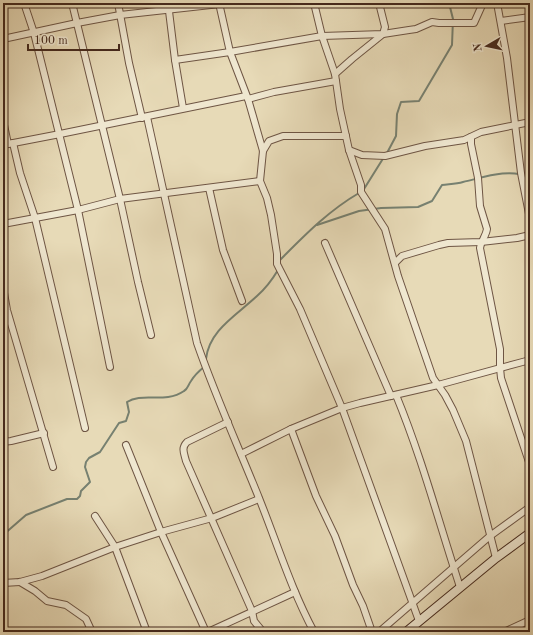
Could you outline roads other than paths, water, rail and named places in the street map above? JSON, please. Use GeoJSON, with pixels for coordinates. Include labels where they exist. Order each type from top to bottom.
{"type":"FeatureCollection","features":[{"type":"Feature","properties":{"kind":"main road"},"geometry":{"type":"LineString","coordinates":[[406,632],[496,558],[530,533]]}},
{"type":"Feature","properties":{"kind":"street"},"geometry":{"type":"LineString","coordinates":[[24,3],[34,33],[78,210],[110,367]]}},
{"type":"Feature","properties":{"kind":"street"},"geometry":{"type":"LineString","coordinates":[[72,3],[120,199],[151,335]]}},
{"type":"Feature","properties":{"kind":"street"},"geometry":{"type":"LineString","coordinates":[[118,3],[129,63],[165,193],[197,343],[295,592],[314,632]]}},
{"type":"Feature","properties":{"kind":"street"},"geometry":{"type":"LineString","coordinates":[[3,40],[77,23],[168,6],[229,3]]}},
{"type":"Feature","properties":{"kind":"street"},"geometry":{"type":"LineString","coordinates":[[314,3],[322,36],[336,78],[340,109],[349,150],[361,185],[361,192],[385,229],[398,276],[428,365],[433,378],[453,410],[466,441],[496,558]]}},
{"type":"Feature","properties":{"kind":"street"},"geometry":{"type":"LineString","coordinates":[[8,144],[183,108],[247,98],[336,78],[352,59],[383,34],[385,27],[379,3]]}},
{"type":"Feature","properties":{"kind":"street"},"geometry":{"type":"LineString","coordinates":[[174,60],[322,36],[383,34],[416,29],[432,22],[474,23],[483,3]]}},
{"type":"Feature","properties":{"kind":"street"},"geometry":{"type":"LineString","coordinates":[[497,3],[516,125],[521,173],[530,219]]}},
{"type":"Feature","properties":{"kind":"street"},"geometry":{"type":"LineString","coordinates":[[219,4],[230,52],[247,98],[263,151],[260,181],[267,198],[271,215],[277,254],[277,264],[300,309],[342,408],[419,621]]}},
{"type":"Feature","properties":{"kind":"street"},"geometry":{"type":"LineString","coordinates":[[168,6],[174,60],[183,108]]}},
{"type":"Feature","properties":{"kind":"street"},"geometry":{"type":"LineString","coordinates":[[501,21],[530,17]]}},
{"type":"Feature","properties":{"kind":"street"},"geometry":{"type":"LineString","coordinates":[[3,120],[8,144],[20,173],[35,218],[85,428]]}},
{"type":"Feature","properties":{"kind":"street"},"geometry":{"type":"LineString","coordinates":[[349,150],[362,155],[385,156],[424,146],[453,142],[471,137],[481,132],[530,122]]}},
{"type":"Feature","properties":{"kind":"street"},"geometry":{"type":"LineString","coordinates":[[263,151],[269,141],[283,136],[346,136]]}},
{"type":"Feature","properties":{"kind":"street"},"geometry":{"type":"LineString","coordinates":[[471,137],[478,178],[480,206],[486,229],[486,233],[481,242],[480,253],[500,349],[501,378],[530,465]]}},
{"type":"Feature","properties":{"kind":"street"},"geometry":{"type":"LineString","coordinates":[[3,224],[78,210],[120,199],[260,181]]}},
{"type":"Feature","properties":{"kind":"street"},"geometry":{"type":"LineString","coordinates":[[209,188],[223,250],[242,301]]}},
{"type":"Feature","properties":{"kind":"street"},"geometry":{"type":"LineString","coordinates":[[395,263],[402,256],[448,243],[481,242],[530,235]]}},
{"type":"Feature","properties":{"kind":"street"},"geometry":{"type":"LineString","coordinates":[[325,243],[394,396],[408,423],[460,587]]}},
{"type":"Feature","properties":{"kind":"street"},"geometry":{"type":"LineString","coordinates":[[3,287],[7,310],[53,467]]}},
{"type":"Feature","properties":{"kind":"street"},"geometry":{"type":"LineString","coordinates":[[241,454],[291,429],[360,402],[394,396],[530,360]]}},
{"type":"Feature","properties":{"kind":"street"},"geometry":{"type":"LineString","coordinates":[[228,422],[192,439],[183,446],[186,460],[252,611],[254,621],[263,632]]}},
{"type":"Feature","properties":{"kind":"street"},"geometry":{"type":"LineString","coordinates":[[291,429],[316,496],[335,536],[353,585],[364,606],[372,632]]}},
{"type":"Feature","properties":{"kind":"street"},"geometry":{"type":"LineString","coordinates":[[3,442],[44,433]]}},
{"type":"Feature","properties":{"kind":"street"},"geometry":{"type":"LineString","coordinates":[[126,445],[161,532],[207,632],[295,592]]}},
{"type":"Feature","properties":{"kind":"street"},"geometry":{"type":"LineString","coordinates":[[3,583],[20,582],[42,576],[115,547],[212,518],[259,499]]}},
{"type":"Feature","properties":{"kind":"street"},"geometry":{"type":"LineString","coordinates":[[379,632],[490,536],[530,507]]}},
{"type":"Feature","properties":{"kind":"street"},"geometry":{"type":"LineString","coordinates":[[95,516],[115,547],[147,632]]}},
{"type":"Feature","properties":{"kind":"street"},"geometry":{"type":"LineString","coordinates":[[20,582],[35,591],[47,601],[66,605],[86,619],[92,632]]}},
{"type":"Feature","properties":{"kind":"street"},"geometry":{"type":"LineString","coordinates":[[504,632],[530,620]]}},
{"type":"Feature","properties":{"kind":"waterway"},"geometry":{"type":"LineString","coordinates":[[387,153],[396,136],[397,114],[401,102],[419,101],[452,45],[453,19],[449,3]]}},
{"type":"Feature","properties":{"kind":"waterway"},"geometry":{"type":"LineString","coordinates":[[364,189],[384,157]]}},
{"type":"Feature","properties":{"kind":"waterway"},"geometry":{"type":"LineString","coordinates":[[317,225],[359,211],[381,208],[418,207],[432,201],[442,185],[505,173],[522,174],[530,177]]}},
{"type":"Feature","properties":{"kind":"waterway"},"geometry":{"type":"LineString","coordinates":[[279,261],[307,233],[337,208],[359,193]]}},
{"type":"Feature","properties":{"kind":"waterway"},"geometry":{"type":"LineString","coordinates":[[206,359],[208,349],[218,331],[263,290],[278,270]]}},
{"type":"Feature","properties":{"kind":"waterway"},"geometry":{"type":"LineString","coordinates":[[3,535],[26,515],[67,499],[77,499],[80,496],[81,491],[90,482],[85,467],[86,462],[89,458],[100,452],[119,423],[126,421],[129,412],[127,402],[140,398],[162,398],[177,395],[186,389],[198,372],[204,367]]}}]}
